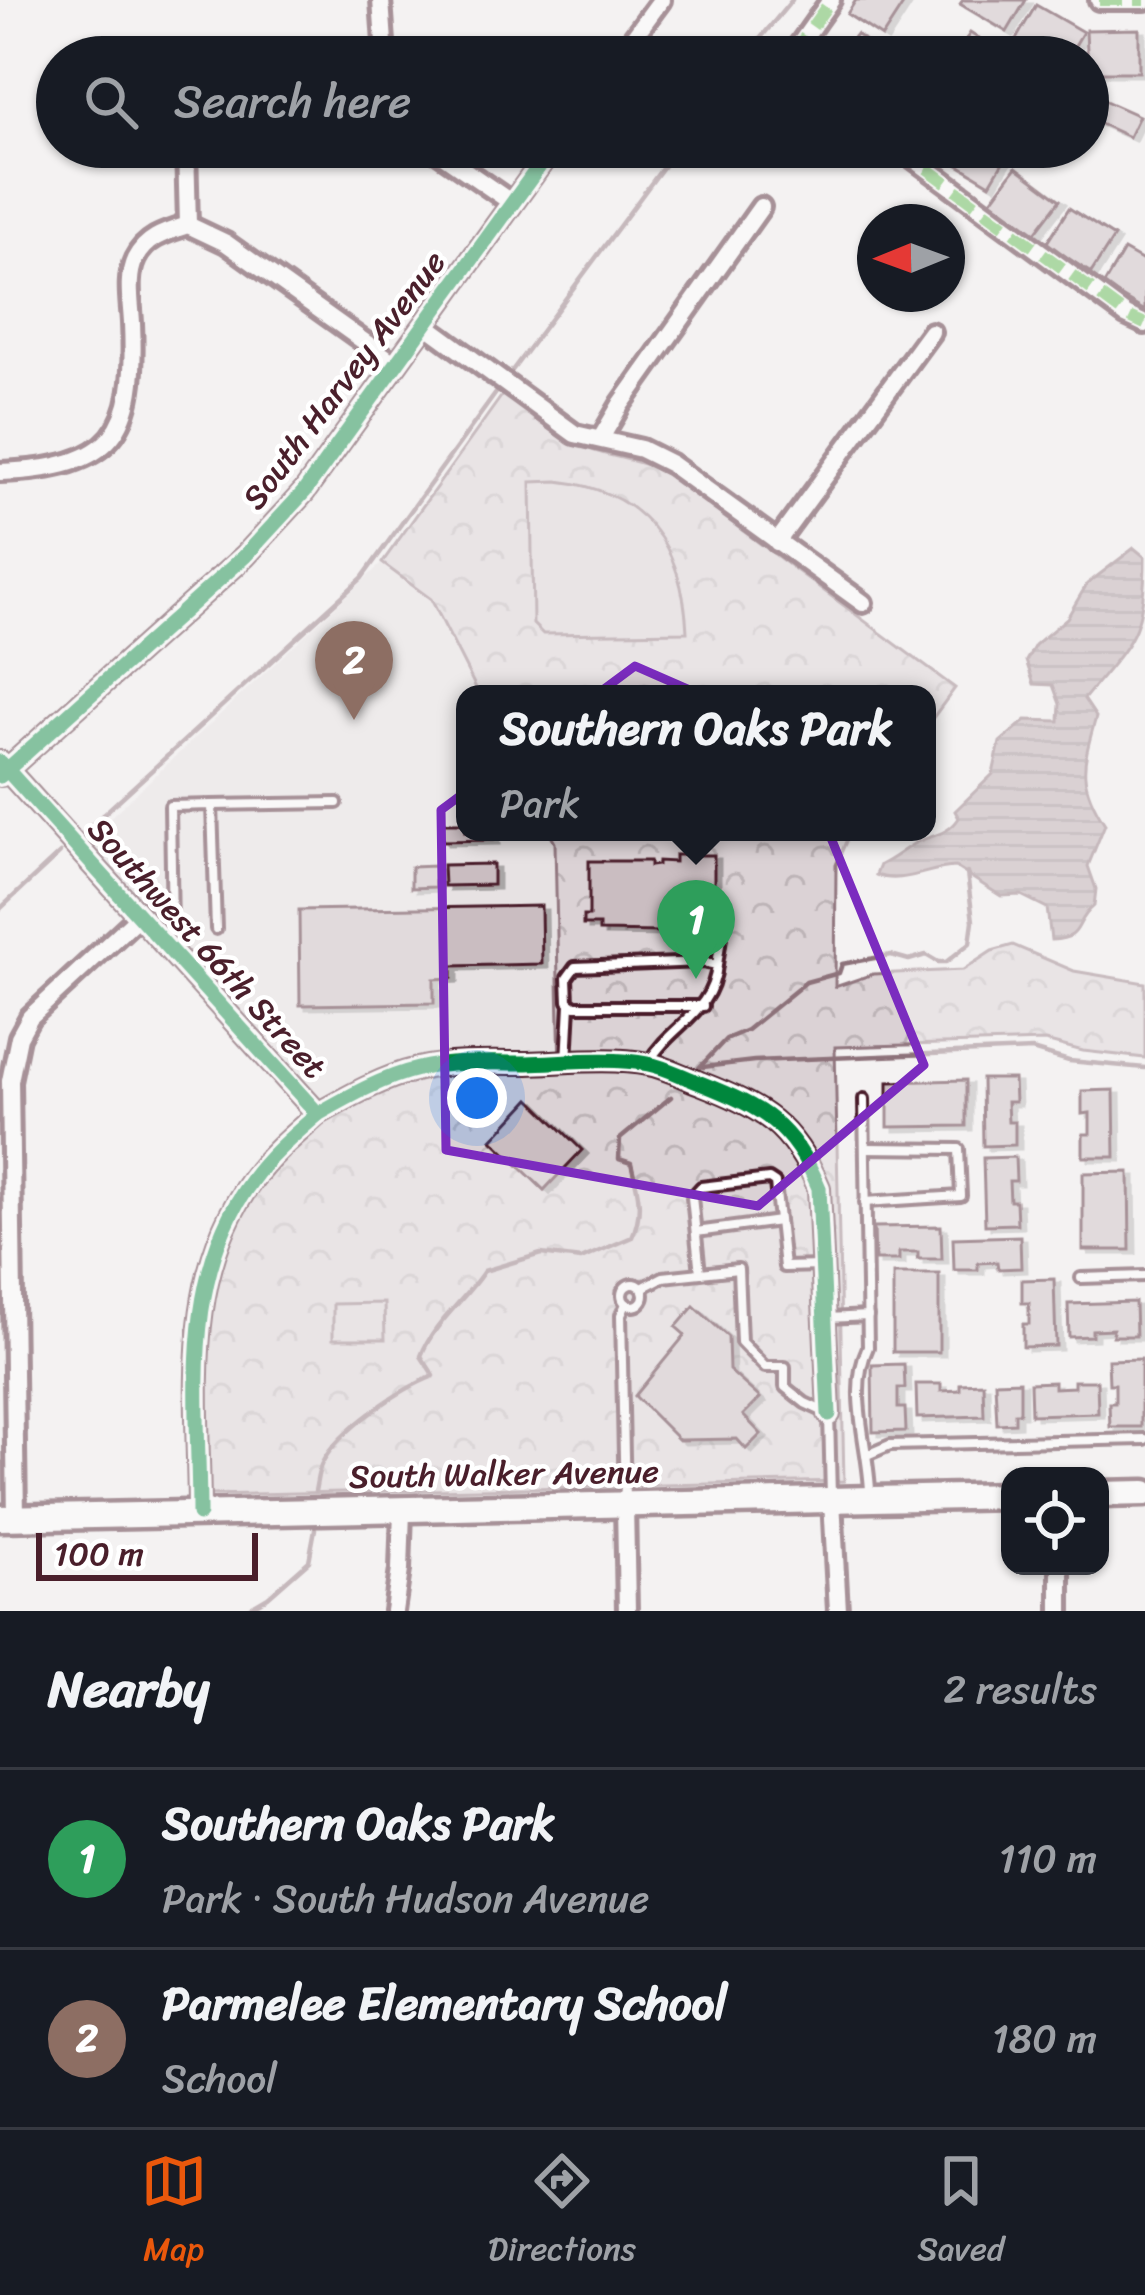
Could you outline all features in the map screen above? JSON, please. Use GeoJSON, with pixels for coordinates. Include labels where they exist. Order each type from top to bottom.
{"type":"FeatureCollection","features":[{"type":"Feature","properties":{"kind":"main road"},"geometry":{"type":"LineString","coordinates":[[1109,1494],[1145,1493]]}},
{"type":"Feature","properties":{"kind":"main road","name":"South Walker Avenue"},"geometry":{"type":"LineString","coordinates":[[8,1518],[1001,1496]]}},
{"type":"Feature","properties":{"kind":"street"},"geometry":{"type":"LineString","coordinates":[[381,0],[384,36]]}},
{"type":"Feature","properties":{"kind":"street"},"geometry":{"type":"LineString","coordinates":[[634,36],[661,0]]}},
{"type":"Feature","properties":{"kind":"street"},"geometry":{"type":"LineString","coordinates":[[806,36],[831,0]]}},
{"type":"Feature","properties":{"kind":"street"},"geometry":{"type":"LineString","coordinates":[[1100,0],[1145,0]]}},
{"type":"Feature","properties":{"kind":"street"},"geometry":{"type":"LineString","coordinates":[[187,168],[188,225]]}},
{"type":"Feature","properties":{"kind":"street"},"geometry":{"type":"LineString","coordinates":[[461,168],[512,203]]}},
{"type":"Feature","properties":{"kind":"street","name":"South Harvey Avenue"},"geometry":{"type":"LineString","coordinates":[[2,770],[245,556],[304,492],[538,168]]}},
{"type":"Feature","properties":{"kind":"street"},"geometry":{"type":"LineString","coordinates":[[926,168],[1126,315],[1145,324]]}},
{"type":"Feature","properties":{"kind":"street"},"geometry":{"type":"LineString","coordinates":[[601,438],[761,207]]}},
{"type":"Feature","properties":{"kind":"street"},"geometry":{"type":"LineString","coordinates":[[0,472],[69,465],[113,434],[128,411],[133,381],[130,279],[134,260],[150,239],[188,225],[226,243],[394,363]]}},
{"type":"Feature","properties":{"kind":"street"},"geometry":{"type":"LineString","coordinates":[[427,326],[575,434],[641,449],[671,464],[863,603]]}},
{"type":"Feature","properties":{"kind":"street"},"geometry":{"type":"LineString","coordinates":[[777,542],[931,332]]}},
{"type":"Feature","properties":{"kind":"street","name":"Southwest 66th Street"},"geometry":{"type":"LineString","coordinates":[[2,770],[317,1114],[250,1183],[222,1231],[207,1270],[198,1320],[199,1514]]}},
{"type":"Feature","properties":{"kind":"street"},"geometry":{"type":"LineString","coordinates":[[8,1518],[10,1081],[19,1037],[30,1017],[138,917]]}},
{"type":"Feature","properties":{"kind":"street"},"geometry":{"type":"LineString","coordinates":[[317,1114],[352,1094],[416,1069],[567,1062],[648,1064],[766,1112],[790,1134],[819,1188],[829,1414]]}},
{"type":"Feature","properties":{"kind":"street"},"geometry":{"type":"LineString","coordinates":[[832,1500],[838,1611]]}},
{"type":"Feature","properties":{"kind":"street"},"geometry":{"type":"LineString","coordinates":[[625,1504],[627,1611]]}},
{"type":"Feature","properties":{"kind":"street"},"geometry":{"type":"LineString","coordinates":[[394,1611],[402,1510]]}},
{"type":"Feature","properties":{"kind":"street"},"geometry":{"type":"LineString","coordinates":[[1060,1575],[1060,1611]]}},
{"type":"Feature","properties":{"kind":"lane"},"geometry":{"type":"LineString","coordinates":[[172,931],[170,806],[337,803]]}},
{"type":"Feature","properties":{"kind":"lane"},"geometry":{"type":"LineString","coordinates":[[212,805],[216,929]]}},
{"type":"Feature","properties":{"kind":"lane"},"geometry":{"type":"LineString","coordinates":[[648,1064],[710,996],[725,909]]}},
{"type":"Feature","properties":{"kind":"lane"},"geometry":{"type":"LineString","coordinates":[[567,1062],[567,978],[574,967],[717,965]]}},
{"type":"Feature","properties":{"kind":"lane"},"geometry":{"type":"LineString","coordinates":[[570,1004],[703,1006]]}},
{"type":"Feature","properties":{"kind":"lane"},"geometry":{"type":"LineString","coordinates":[[864,1099],[868,1347],[862,1361],[862,1441],[869,1454],[870,1499]]}},
{"type":"Feature","properties":{"kind":"lane"},"geometry":{"type":"LineString","coordinates":[[865,1148],[959,1149],[961,1196],[866,1202]]}},
{"type":"Feature","properties":{"kind":"lane"},"geometry":{"type":"LineString","coordinates":[[700,1273],[692,1197],[701,1187],[769,1179],[775,1183],[784,1267],[825,1266]]}},
{"type":"Feature","properties":{"kind":"lane"},"geometry":{"type":"LineString","coordinates":[[696,1232],[779,1221]]}},
{"type":"Feature","properties":{"kind":"lane"},"geometry":{"type":"LineString","coordinates":[[643,1288],[663,1277],[738,1268],[741,1342],[765,1367],[785,1366],[785,1387],[829,1414],[832,1500]]}},
{"type":"Feature","properties":{"kind":"lane"},"geometry":{"type":"LineString","coordinates":[[1081,1278],[1145,1276]]}},
{"type":"Feature","properties":{"kind":"lane"},"geometry":{"type":"LineString","coordinates":[[625,1504],[621,1315],[626,1304],[622,1294],[626,1286],[643,1288],[645,1297],[640,1304],[626,1304]]}},
{"type":"Feature","properties":{"kind":"lane"},"geometry":{"type":"LineString","coordinates":[[826,1318],[868,1316]]}},
{"type":"Feature","properties":{"kind":"lane"},"geometry":{"type":"LineString","coordinates":[[869,1454],[890,1445],[1145,1439]]}},
{"type":"Feature","properties":{"kind":"highlighted area"},"geometry":{"type":"Polygon","coordinates":[[[635,666],[788,733],[924,1065],[758,1206],[446,1150],[441,810],[635,666]]]}},
{"type":"Feature","properties":{"kind":"shaded area"},"geometry":{"type":"Polygon","coordinates":[[[1134,548],[1145,557],[1142,604],[1132,636],[1084,699],[1096,717],[1085,760],[1086,783],[1105,824],[1088,866],[1096,889],[1094,906],[1074,933],[1051,940],[1047,908],[1021,895],[1001,896],[955,867],[905,877],[876,875],[880,865],[915,843],[936,841],[936,835],[955,824],[959,818],[955,811],[993,774],[1000,742],[1026,720],[1059,721],[1060,704],[1053,685],[1034,684],[1026,661],[1035,645],[1067,618],[1087,584],[1134,548]]]}},
{"type":"Feature","properties":{"kind":"shaded area"},"geometry":{"type":"Polygon","coordinates":[[[382,563],[431,599],[474,685],[456,685],[456,841],[555,843],[559,1054],[437,1058],[381,1071],[331,1098],[316,1097],[84,842],[382,563]]]}},
{"type":"Feature","properties":{"kind":"green space"},"geometry":{"type":"Polygon","coordinates":[[[503,394],[570,441],[661,470],[955,688],[936,714],[936,685],[474,685],[431,599],[382,563],[503,394]]]}},
{"type":"Feature","properties":{"kind":"green space"},"geometry":{"type":"Polygon","coordinates":[[[557,481],[614,497],[654,528],[678,574],[687,632],[543,634],[533,624],[531,482],[557,481]]]}},
{"type":"Feature","properties":{"kind":"green space"},"geometry":{"type":"Polygon","coordinates":[[[846,841],[836,865],[835,987],[873,974],[963,970],[992,951],[1013,945],[1074,971],[1145,983],[1145,1058],[1045,1041],[835,1047],[844,1481],[209,1495],[205,1364],[212,1285],[223,1248],[262,1181],[318,1127],[387,1091],[457,1075],[560,1071],[555,843],[846,841]]]}},
{"type":"Feature","properties":{"kind":"green space"},"geometry":{"type":"Polygon","coordinates":[[[384,1303],[385,1339],[333,1339],[333,1304],[384,1303]]]}},
{"type":"Feature","properties":{"kind":"building"},"geometry":{"type":"Polygon","coordinates":[[[856,0],[906,0],[883,36],[847,14],[856,0]]]}},
{"type":"Feature","properties":{"kind":"building"},"geometry":{"type":"Polygon","coordinates":[[[963,0],[1026,0],[1007,32],[960,4],[963,0]]]}},
{"type":"Feature","properties":{"kind":"building"},"geometry":{"type":"Polygon","coordinates":[[[1036,5],[1083,32],[1081,36],[1018,36],[1036,5]]]}},
{"type":"Feature","properties":{"kind":"building"},"geometry":{"type":"Polygon","coordinates":[[[1139,29],[1139,72],[1109,72],[1109,36],[1086,36],[1086,30],[1139,29]]]}},
{"type":"Feature","properties":{"kind":"building"},"geometry":{"type":"Polygon","coordinates":[[[1109,102],[1139,116],[1129,137],[1109,128],[1109,102]]]}},
{"type":"Feature","properties":{"kind":"building"},"geometry":{"type":"Polygon","coordinates":[[[964,168],[1000,168],[990,184],[964,168]]]}},
{"type":"Feature","properties":{"kind":"building"},"geometry":{"type":"Polygon","coordinates":[[[1015,168],[1060,200],[1035,233],[991,201],[1015,168]]]}},
{"type":"Feature","properties":{"kind":"building"},"geometry":{"type":"Polygon","coordinates":[[[1069,208],[1114,237],[1091,273],[1046,244],[1069,208]]]}},
{"type":"Feature","properties":{"kind":"building"},"geometry":{"type":"Polygon","coordinates":[[[1124,250],[1145,262],[1145,311],[1103,286],[1124,250]]]}},
{"type":"Feature","properties":{"kind":"building"},"geometry":{"type":"Polygon","coordinates":[[[442,823],[456,823],[456,841],[442,841],[442,823]]]}},
{"type":"Feature","properties":{"kind":"building"},"geometry":{"type":"Polygon","coordinates":[[[675,855],[714,855],[714,886],[700,885],[700,923],[660,922],[660,932],[599,931],[599,925],[583,925],[583,916],[589,916],[589,861],[650,861],[650,866],[658,861],[675,862],[675,855]]]}},
{"type":"Feature","properties":{"kind":"building"},"geometry":{"type":"Polygon","coordinates":[[[493,864],[493,885],[444,886],[443,865],[493,864]]]}},
{"type":"Feature","properties":{"kind":"building"},"geometry":{"type":"Polygon","coordinates":[[[435,866],[435,887],[411,888],[411,867],[435,866]]]}},
{"type":"Feature","properties":{"kind":"building"},"geometry":{"type":"Polygon","coordinates":[[[541,906],[542,964],[452,966],[452,978],[434,979],[434,1003],[300,1005],[299,910],[541,906]]]}},
{"type":"Feature","properties":{"kind":"building"},"geometry":{"type":"Polygon","coordinates":[[[982,1079],[1014,1079],[1015,1102],[1007,1102],[1008,1122],[1015,1122],[1015,1145],[983,1146],[982,1079]]]}},
{"type":"Feature","properties":{"kind":"building"},"geometry":{"type":"Polygon","coordinates":[[[966,1080],[966,1126],[888,1127],[888,1082],[966,1080]]]}},
{"type":"Feature","properties":{"kind":"building"},"geometry":{"type":"Polygon","coordinates":[[[1114,1090],[1115,1157],[1083,1157],[1083,1134],[1090,1134],[1090,1113],[1082,1114],[1082,1091],[1114,1090]]]}},
{"type":"Feature","properties":{"kind":"building"},"geometry":{"type":"Polygon","coordinates":[[[530,1099],[582,1150],[544,1190],[492,1140],[530,1099]]]}},
{"type":"Feature","properties":{"kind":"building"},"geometry":{"type":"Polygon","coordinates":[[[1015,1157],[1016,1181],[1009,1181],[1017,1224],[985,1225],[983,1158],[1015,1157]]]}},
{"type":"Feature","properties":{"kind":"building"},"geometry":{"type":"Polygon","coordinates":[[[1129,1172],[1130,1250],[1083,1250],[1083,1173],[1129,1172]]]}},
{"type":"Feature","properties":{"kind":"building"},"geometry":{"type":"Polygon","coordinates":[[[941,1226],[942,1259],[918,1259],[918,1252],[899,1252],[899,1260],[875,1260],[874,1227],[941,1226]]]}},
{"type":"Feature","properties":{"kind":"building"},"geometry":{"type":"Polygon","coordinates":[[[1020,1236],[1021,1268],[998,1269],[997,1262],[978,1263],[978,1270],[954,1270],[953,1238],[1020,1236]]]}},
{"type":"Feature","properties":{"kind":"building"},"geometry":{"type":"Polygon","coordinates":[[[893,1274],[939,1274],[939,1352],[893,1352],[893,1274]]]}},
{"type":"Feature","properties":{"kind":"building"},"geometry":{"type":"Polygon","coordinates":[[[1054,1279],[1056,1346],[1023,1347],[1029,1303],[1022,1303],[1022,1280],[1054,1279]]]}},
{"type":"Feature","properties":{"kind":"building"},"geometry":{"type":"Polygon","coordinates":[[[1135,1302],[1136,1336],[1113,1336],[1113,1329],[1069,1337],[1068,1304],[1135,1302]]]}},
{"type":"Feature","properties":{"kind":"building"},"geometry":{"type":"Polygon","coordinates":[[[694,1306],[728,1337],[729,1370],[760,1398],[743,1415],[761,1434],[746,1449],[737,1439],[679,1440],[635,1396],[685,1335],[676,1327],[694,1306]]]}},
{"type":"Feature","properties":{"kind":"building"},"geometry":{"type":"Polygon","coordinates":[[[1141,1359],[1141,1427],[1110,1427],[1109,1403],[1115,1403],[1115,1384],[1109,1384],[1108,1360],[1141,1359]]]}},
{"type":"Feature","properties":{"kind":"building"},"geometry":{"type":"Polygon","coordinates":[[[904,1364],[905,1388],[898,1388],[898,1408],[905,1408],[906,1431],[873,1432],[872,1365],[904,1364]]]}},
{"type":"Feature","properties":{"kind":"building"},"geometry":{"type":"Polygon","coordinates":[[[1020,1381],[1020,1413],[1015,1413],[1015,1423],[997,1424],[995,1382],[1020,1381]]]}},
{"type":"Feature","properties":{"kind":"building"},"geometry":{"type":"Polygon","coordinates":[[[1074,1381],[1097,1381],[1098,1413],[1031,1415],[1030,1383],[1054,1382],[1054,1388],[1074,1387],[1074,1381]]]}},
{"type":"Feature","properties":{"kind":"building"},"geometry":{"type":"Polygon","coordinates":[[[983,1383],[984,1416],[917,1418],[916,1384],[941,1384],[941,1391],[983,1383]]]}},
{"type":"Feature","properties":{"kind":"waterway"},"geometry":{"type":"LineString","coordinates":[[762,36],[792,0]]}},
{"type":"Feature","properties":{"kind":"waterway"},"geometry":{"type":"LineString","coordinates":[[511,372],[662,168]]}},
{"type":"Feature","properties":{"kind":"waterway"},"geometry":{"type":"LineString","coordinates":[[83,833],[362,578],[496,393]]}},
{"type":"Feature","properties":{"kind":"waterway"},"geometry":{"type":"LineString","coordinates":[[0,909],[60,853]]}},
{"type":"Feature","properties":{"kind":"waterway"},"geometry":{"type":"LineString","coordinates":[[697,1070],[726,1039],[747,1030],[806,982],[839,973],[842,964],[891,955],[909,960],[926,955],[946,962],[970,943],[973,921],[967,873]]}},
{"type":"Feature","properties":{"kind":"waterway"},"geometry":{"type":"LineString","coordinates":[[703,1067],[1032,1050],[1069,1061],[1145,1068]]}},
{"type":"Feature","properties":{"kind":"waterway"},"geometry":{"type":"LineString","coordinates":[[315,1491],[322,1463],[342,1437],[388,1401],[434,1376],[421,1356],[426,1344],[484,1271],[541,1254],[581,1259],[632,1237],[638,1192],[631,1163],[619,1159],[620,1139],[671,1097]]}},
{"type":"Feature","properties":{"kind":"waterway"},"geometry":{"type":"LineString","coordinates":[[244,1611],[309,1561],[315,1529]]}},
{"type":"Feature","properties":{"kind":"marked path"},"geometry":{"type":"LineString","coordinates":[[806,36],[831,0]]}},
{"type":"Feature","properties":{"kind":"marked path"},"geometry":{"type":"LineString","coordinates":[[1099,0],[1145,0]]}},
{"type":"Feature","properties":{"kind":"marked path"},"geometry":{"type":"LineString","coordinates":[[926,168],[1126,315],[1145,324]]}},
{"type":"Feature","properties":{"kind":"cycle path"},"geometry":{"type":"LineString","coordinates":[[0,776],[245,556],[304,492],[538,168]]}},
{"type":"Feature","properties":{"kind":"cycle path"},"geometry":{"type":"LineString","coordinates":[[0,762],[318,1114],[252,1180],[213,1258],[198,1341],[199,1514]]}},
{"type":"Feature","properties":{"kind":"cycle path"},"geometry":{"type":"LineString","coordinates":[[318,1114],[379,1082],[432,1066],[604,1060],[661,1067],[758,1110],[798,1148],[819,1188],[829,1414]]}},
{"type":"Feature","properties":{"kind":"place","name":"Parmelee Elementary School"},"geometry":{"type":"Point","coordinates":[354,720]}},
{"type":"Feature","properties":{"kind":"place","name":"Southern Oaks Park"},"geometry":{"type":"Point","coordinates":[696,979]}}]}
